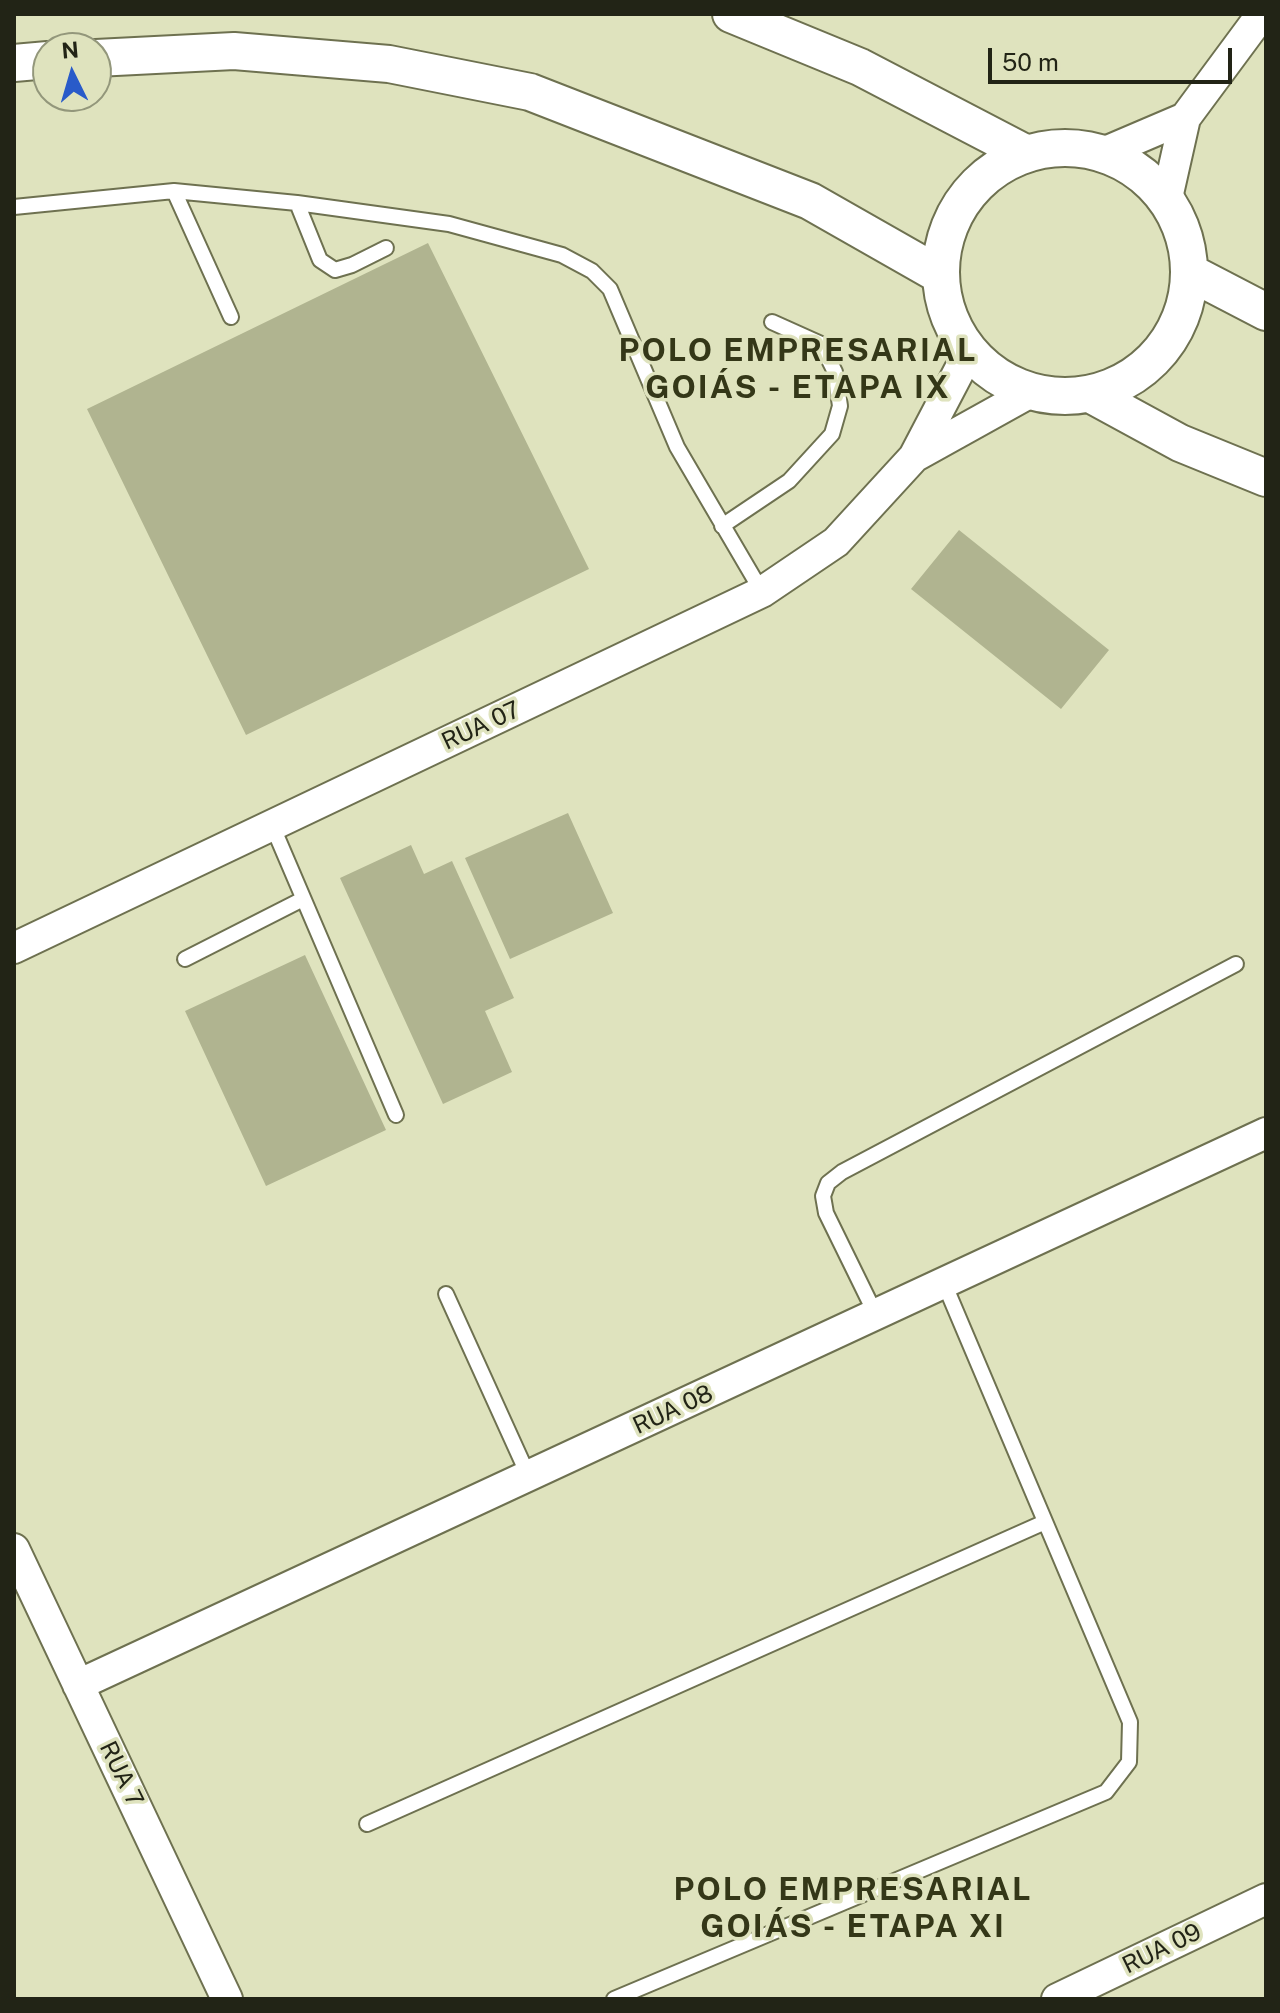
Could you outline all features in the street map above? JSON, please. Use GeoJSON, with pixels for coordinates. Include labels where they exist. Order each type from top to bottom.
{"type":"FeatureCollection","features":[{"type":"Feature","properties":{"kind":"street"},"geometry":{"type":"LineString","coordinates":[[731,14],[860,67],[1025,153]]}},
{"type":"Feature","properties":{"kind":"street"},"geometry":{"type":"LineString","coordinates":[[1167,198],[1185,118],[1262,14]]}},
{"type":"Feature","properties":{"kind":"street"},"geometry":{"type":"LineString","coordinates":[[112,57],[250,52],[389,64],[530,92],[810,201],[940,275]]}},
{"type":"Feature","properties":{"kind":"street"},"geometry":{"type":"LineString","coordinates":[[1103,153],[1185,118]]}},
{"type":"Feature","properties":{"kind":"street"},"geometry":{"type":"LineString","coordinates":[[1064,146],[1103,153],[1139,170],[1167,198],[1185,233],[1191,273],[1184,314],[1162,351],[1130,379],[1090,394],[1061,396],[1031,392],[997,376],[969,352],[948,316],[940,275],[945,236],[962,200],[990,172],[1025,153],[1064,146]]}},
{"type":"Feature","properties":{"kind":"street"},"geometry":{"type":"LineString","coordinates":[[1191,273],[1266,312]]}},
{"type":"Feature","properties":{"kind":"street","name":"RUA 07"},"geometry":{"type":"LineString","coordinates":[[14,948],[762,592],[836,542],[914,457],[969,352]]}},
{"type":"Feature","properties":{"kind":"street","name":"RUA 07"},"geometry":{"type":"LineString","coordinates":[[914,457],[1031,392]]}},
{"type":"Feature","properties":{"kind":"street"},"geometry":{"type":"LineString","coordinates":[[1090,394],[1180,443],[1266,478]]}},
{"type":"Feature","properties":{"kind":"street","name":"RUA 08"},"geometry":{"type":"LineString","coordinates":[[78,1685],[1266,1133]]}},
{"type":"Feature","properties":{"kind":"street","name":"RUA 7"},"geometry":{"type":"LineString","coordinates":[[14,1549],[227,1999]]}},
{"type":"Feature","properties":{"kind":"street","name":"RUA 09"},"geometry":{"type":"LineString","coordinates":[[1057,1999],[1266,1899]]}},
{"type":"Feature","properties":{"kind":"lane"},"geometry":{"type":"LineString","coordinates":[[174,191],[231,317]]}},
{"type":"Feature","properties":{"kind":"lane"},"geometry":{"type":"LineString","coordinates":[[14,207],[174,191],[297,203],[449,224],[562,255],[592,271],[610,289],[677,447],[762,592]]}},
{"type":"Feature","properties":{"kind":"lane"},"geometry":{"type":"LineString","coordinates":[[297,203],[320,260],[335,270],[386,248]]}},
{"type":"Feature","properties":{"kind":"lane"},"geometry":{"type":"LineString","coordinates":[[722,526],[789,481],[832,434],[840,406],[835,372],[821,344],[772,322]]}},
{"type":"Feature","properties":{"kind":"lane"},"geometry":{"type":"LineString","coordinates":[[272,825],[396,1115]]}},
{"type":"Feature","properties":{"kind":"lane"},"geometry":{"type":"LineString","coordinates":[[185,959],[303,899]]}},
{"type":"Feature","properties":{"kind":"lane"},"geometry":{"type":"LineString","coordinates":[[876,1315],[826,1213],[823,1196],[828,1183],[856,1164],[1236,964]]}},
{"type":"Feature","properties":{"kind":"lane"},"geometry":{"type":"LineString","coordinates":[[614,1999],[1106,1792],[1129,1762],[1130,1722],[944,1283]]}},
{"type":"Feature","properties":{"kind":"lane"},"geometry":{"type":"LineString","coordinates":[[446,1294],[529,1477]]}},
{"type":"Feature","properties":{"kind":"lane"},"geometry":{"type":"LineString","coordinates":[[367,1824],[1045,1522]]}},
{"type":"Feature","properties":{"kind":"building"},"geometry":{"type":"Polygon","coordinates":[[[428,243],[589,569],[246,735],[87,409],[428,243]]]}},
{"type":"Feature","properties":{"kind":"building"},"geometry":{"type":"Polygon","coordinates":[[[959,530],[1109,650],[1061,709],[911,589],[959,530]]]}},
{"type":"Feature","properties":{"kind":"building"},"geometry":{"type":"Polygon","coordinates":[[[568,813],[613,913],[510,959],[465,858],[568,813]]]}},
{"type":"Feature","properties":{"kind":"building"},"geometry":{"type":"Polygon","coordinates":[[[411,845],[424,874],[452,861],[514,998],[485,1011],[512,1072],[443,1104],[340,878],[411,845]]]}},
{"type":"Feature","properties":{"kind":"building"},"geometry":{"type":"Polygon","coordinates":[[[305,955],[386,1130],[266,1186],[185,1011],[305,955]]]}},
{"type":"Feature","properties":{"kind":"district","name":"POLO EMPRESARIAL GOIÁS - ETAPA IX"},"geometry":{"type":"Point","coordinates":[798,370]}},
{"type":"Feature","properties":{"kind":"district","name":"POLO EMPRESARIAL GOIÁS - ETAPA XI"},"geometry":{"type":"Point","coordinates":[853,1908]}}]}
